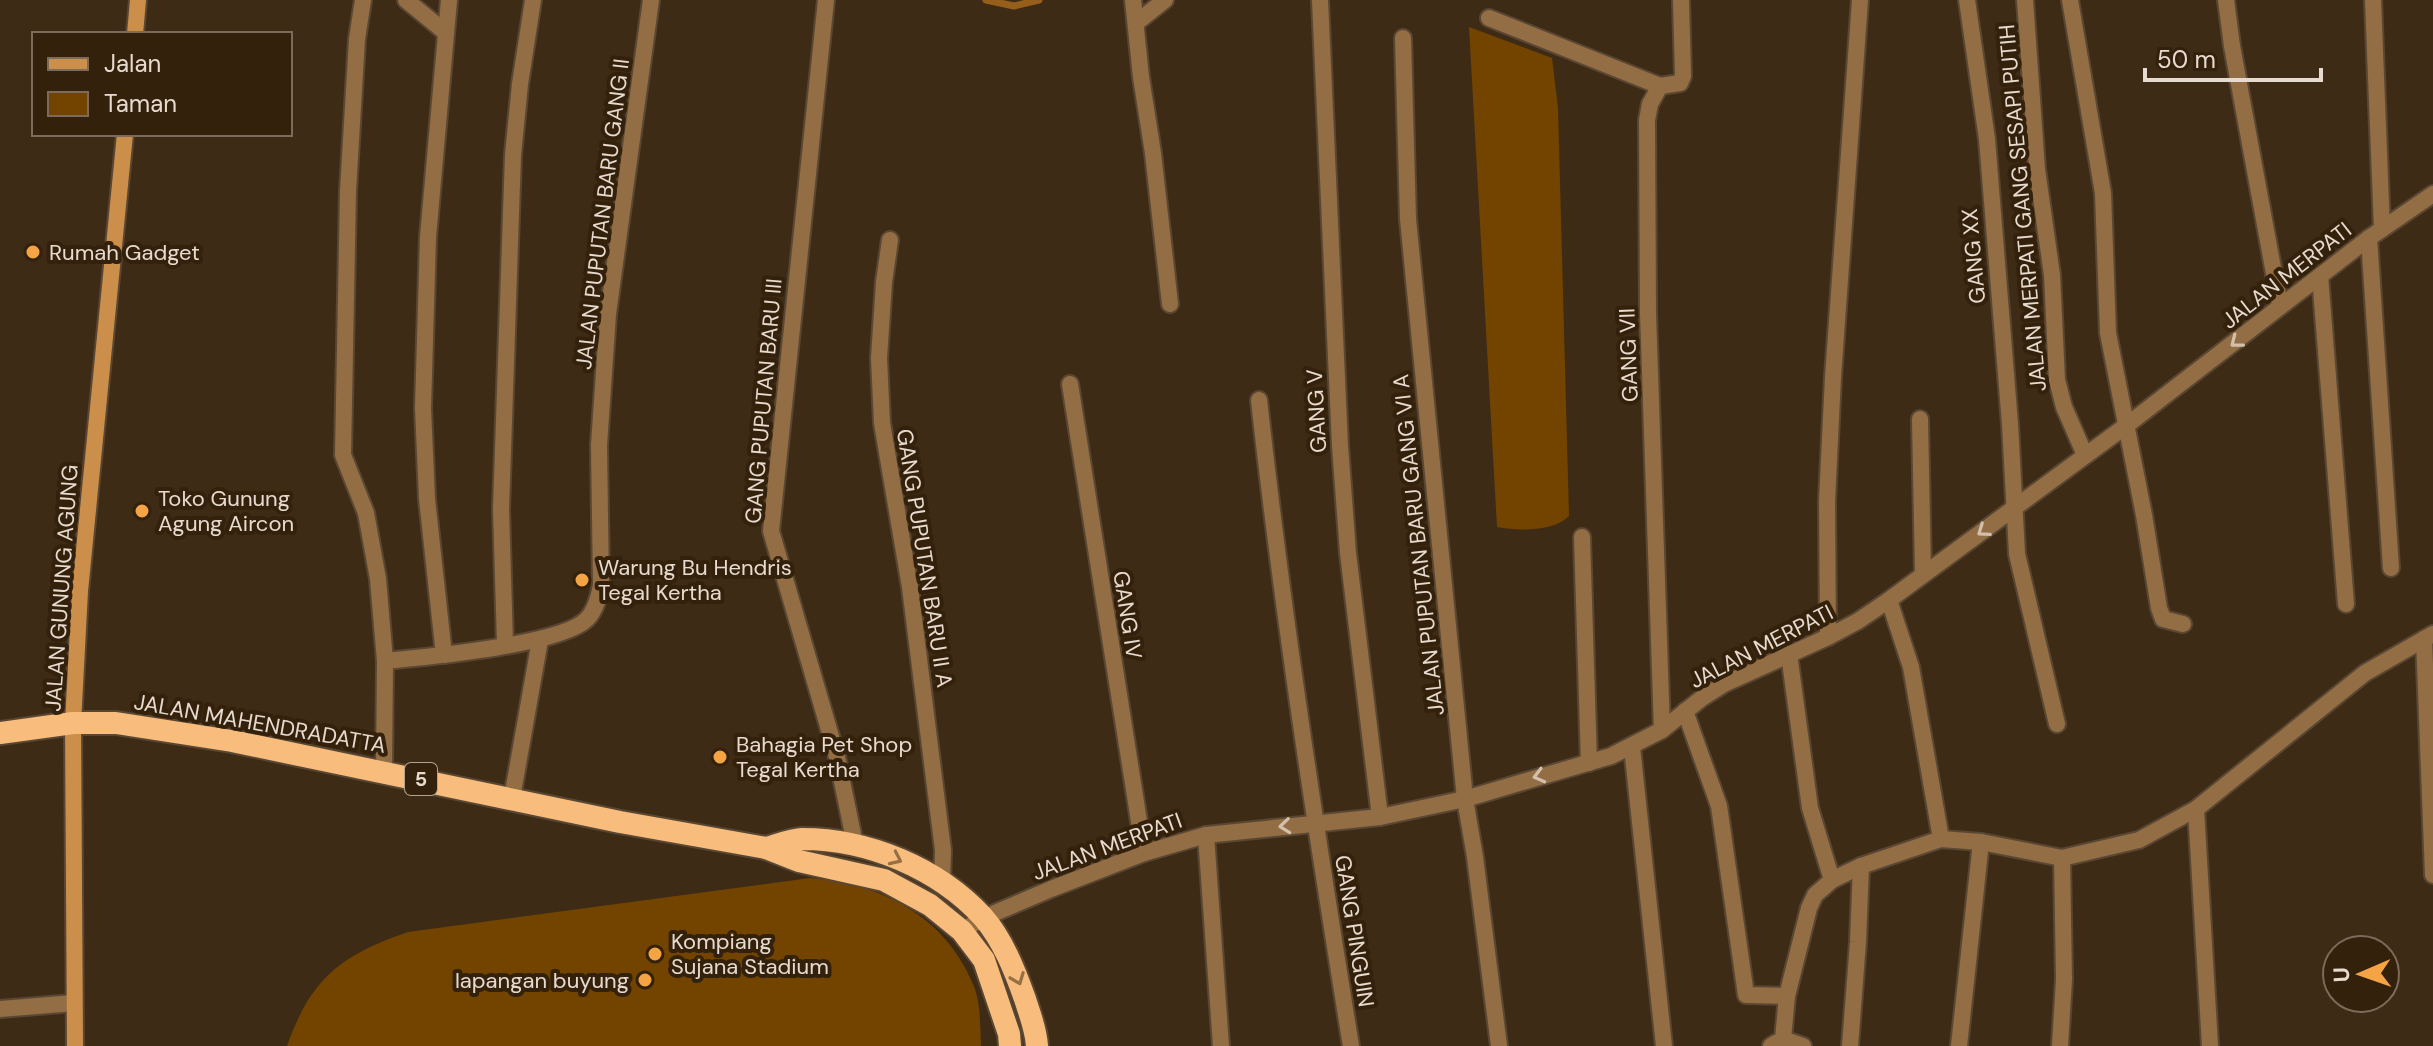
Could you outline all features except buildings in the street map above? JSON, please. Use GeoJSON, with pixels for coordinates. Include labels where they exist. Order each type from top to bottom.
{"type":"FeatureCollection","features":[{"type":"Feature","properties":{"kind":"highway","name":"JALAN MAHENDRADATTA"},"geometry":{"type":"LineString","coordinates":[[73,723],[116,723],[157,729],[384,771],[620,822],[766,848],[799,861],[884,880],[930,905],[962,931],[984,960],[1009,1034],[1010,1046]]}},
{"type":"Feature","properties":{"kind":"highway","name":"5"},"geometry":{"type":"LineString","coordinates":[[0,733],[73,723]]}},
{"type":"Feature","properties":{"kind":"highway","name":"JALAN MAHENDRADATTA"},"geometry":{"type":"LineString","coordinates":[[766,848],[799,839],[855,844],[889,854],[942,882],[983,918],[1015,971],[1036,1031],[1037,1046]]}},
{"type":"Feature","properties":{"kind":"main road"},"geometry":{"type":"LineString","coordinates":[[135,32],[138,0]]}},
{"type":"Feature","properties":{"kind":"main road","name":"JALAN GUNUNG AGUNG"},"geometry":{"type":"LineString","coordinates":[[75,1046],[73,723],[80,591],[125,136]]}},
{"type":"Feature","properties":{"kind":"street"},"geometry":{"type":"LineString","coordinates":[[363,0],[357,39],[348,191],[343,455],[366,513],[378,579],[385,661],[384,771]]}},
{"type":"Feature","properties":{"kind":"street"},"geometry":{"type":"LineString","coordinates":[[406,0],[445,32]]}},
{"type":"Feature","properties":{"kind":"street"},"geometry":{"type":"LineString","coordinates":[[444,655],[427,499],[423,408],[428,237],[449,0]]}},
{"type":"Feature","properties":{"kind":"street"},"geometry":{"type":"LineString","coordinates":[[505,644],[501,509],[513,155],[533,0]]}},
{"type":"Feature","properties":{"kind":"street","name":"JALAN PUPUTAN BARU GANG II"},"geometry":{"type":"LineString","coordinates":[[540,640],[585,622],[595,605],[601,585],[599,445],[608,314],[651,0]]}},
{"type":"Feature","properties":{"kind":"street","name":"GANG PUPUTAN BARU III"},"geometry":{"type":"LineString","coordinates":[[826,0],[771,531],[837,757],[855,844]]}},
{"type":"Feature","properties":{"kind":"street"},"geometry":{"type":"LineString","coordinates":[[1133,0],[1170,304]]}},
{"type":"Feature","properties":{"kind":"street"},"geometry":{"type":"LineString","coordinates":[[1136,23],[1165,0]]}},
{"type":"Feature","properties":{"kind":"street","name":"GANG V"},"geometry":{"type":"LineString","coordinates":[[1320,0],[1340,446],[1348,553],[1380,817]]}},
{"type":"Feature","properties":{"kind":"street","name":"GANG VII"},"geometry":{"type":"LineString","coordinates":[[1662,730],[1648,313],[1647,135],[1650,104],[1660,86],[1680,83],[1683,76],[1681,0]]}},
{"type":"Feature","properties":{"kind":"street"},"geometry":{"type":"LineString","coordinates":[[1828,637],[1827,501],[1832,393],[1860,0]]}},
{"type":"Feature","properties":{"kind":"street","name":"GANG XX"},"geometry":{"type":"LineString","coordinates":[[1967,0],[1987,139],[2017,554],[2057,724]]}},
{"type":"Feature","properties":{"kind":"street","name":"JALAN MERPATI GANG SESAPI PUTIH"},"geometry":{"type":"LineString","coordinates":[[2025,0],[2037,169],[2052,275],[2057,380],[2064,407],[2085,455]]}},
{"type":"Feature","properties":{"kind":"street"},"geometry":{"type":"LineString","coordinates":[[2070,0],[2103,193],[2108,333],[2159,608],[2163,619],[2183,624]]}},
{"type":"Feature","properties":{"kind":"street"},"geometry":{"type":"LineString","coordinates":[[2226,0],[2280,306]]}},
{"type":"Feature","properties":{"kind":"street"},"geometry":{"type":"LineString","coordinates":[[2373,0],[2375,234],[2391,568]]}},
{"type":"Feature","properties":{"kind":"street"},"geometry":{"type":"LineString","coordinates":[[1489,18],[1660,86]]}},
{"type":"Feature","properties":{"kind":"street","name":"JALAN PUPUTAN BARU GANG VI A"},"geometry":{"type":"LineString","coordinates":[[1403,38],[1408,219],[1465,799],[1499,1046]]}},
{"type":"Feature","properties":{"kind":"street","name":"JALAN MERPATI"},"geometry":{"type":"LineString","coordinates":[[962,931],[983,918],[1144,853],[1206,835],[1380,817],[1465,799],[1589,763],[1632,747],[1662,730],[1724,684],[1828,637],[1889,600],[2127,425],[2375,234],[2433,194]]}},
{"type":"Feature","properties":{"kind":"street","name":"GANG PUPUTAN BARU II A"},"geometry":{"type":"LineString","coordinates":[[890,240],[879,358],[882,423],[910,587],[943,850],[942,882]]}},
{"type":"Feature","properties":{"kind":"street"},"geometry":{"type":"LineString","coordinates":[[2320,276],[2346,604]]}},
{"type":"Feature","properties":{"kind":"street","name":"GANG IV"},"geometry":{"type":"LineString","coordinates":[[1070,384],[1144,853]]}},
{"type":"Feature","properties":{"kind":"street","name":"GANG PINGUIN"},"geometry":{"type":"LineString","coordinates":[[1259,400],[1284,609],[1351,1046]]}},
{"type":"Feature","properties":{"kind":"street"},"geometry":{"type":"LineString","coordinates":[[1920,419],[1923,574]]}},
{"type":"Feature","properties":{"kind":"street"},"geometry":{"type":"LineString","coordinates":[[1582,537],[1589,763]]}},
{"type":"Feature","properties":{"kind":"street"},"geometry":{"type":"LineString","coordinates":[[1889,600],[1911,667],[1941,839]]}},
{"type":"Feature","properties":{"kind":"street"},"geometry":{"type":"LineString","coordinates":[[1803,1046],[1777,1042],[1809,908],[1815,895],[1832,880],[1861,866],[1941,839],[1981,842],[2062,858],[2139,840],[2196,809],[2365,673],[2429,637],[2433,875]]}},
{"type":"Feature","properties":{"kind":"street"},"geometry":{"type":"LineString","coordinates":[[385,661],[540,640],[512,798]]}},
{"type":"Feature","properties":{"kind":"street"},"geometry":{"type":"LineString","coordinates":[[1789,654],[1807,793],[1816,834],[1832,880]]}},
{"type":"Feature","properties":{"kind":"street"},"geometry":{"type":"LineString","coordinates":[[1685,711],[1719,806],[1746,995],[1787,996]]}},
{"type":"Feature","properties":{"kind":"street"},"geometry":{"type":"LineString","coordinates":[[1632,747],[1664,1046]]}},
{"type":"Feature","properties":{"kind":"street"},"geometry":{"type":"LineString","coordinates":[[2196,809],[2210,1046]]}},
{"type":"Feature","properties":{"kind":"street"},"geometry":{"type":"LineString","coordinates":[[1206,835],[1221,1046]]}},
{"type":"Feature","properties":{"kind":"street"},"geometry":{"type":"LineString","coordinates":[[1959,1046],[1981,842]]}},
{"type":"Feature","properties":{"kind":"street"},"geometry":{"type":"LineString","coordinates":[[2060,1046],[2064,979],[2062,858]]}},
{"type":"Feature","properties":{"kind":"street"},"geometry":{"type":"LineString","coordinates":[[1850,1046],[1861,866]]}},
{"type":"Feature","properties":{"kind":"street"},"geometry":{"type":"LineString","coordinates":[[0,1009],[74,1003]]}},
{"type":"Feature","properties":{"kind":"green space"},"geometry":{"type":"Polygon","coordinates":[[[1469,27],[1552,58],[1558,108],[1569,516],[1545,528],[1497,527],[1469,27]]]}},
{"type":"Feature","properties":{"kind":"green space","name":"Kompiang Sujana Stadium"},"geometry":{"type":"Polygon","coordinates":[[[810,878],[861,887],[885,896],[907,907],[945,939],[961,960],[976,991],[981,1046],[287,1046],[307,1003],[331,972],[364,950],[408,932],[810,878]]]}},
{"type":"Feature","properties":{"kind":"waterway"},"geometry":{"type":"LineString","coordinates":[[986,0],[1014,6],[1039,0]]}},
{"type":"Feature","properties":{"kind":"place","name":"Rumah Gadget"},"geometry":{"type":"Point","coordinates":[33,252]}},
{"type":"Feature","properties":{"kind":"place","name":"Toko Gunung Agung Aircon"},"geometry":{"type":"Point","coordinates":[142,511]}},
{"type":"Feature","properties":{"kind":"place","name":"Warung Bu Hendris Tegal Kertha"},"geometry":{"type":"Point","coordinates":[582,580]}},
{"type":"Feature","properties":{"kind":"place","name":"Bahagia Pet Shop Tegal Kertha"},"geometry":{"type":"Point","coordinates":[720,757]}},
{"type":"Feature","properties":{"kind":"place","name":"Kompiang Sujana Stadium"},"geometry":{"type":"Point","coordinates":[655,954]}},
{"type":"Feature","properties":{"kind":"place","name":"lapangan buyung"},"geometry":{"type":"Point","coordinates":[645,980]}}]}
